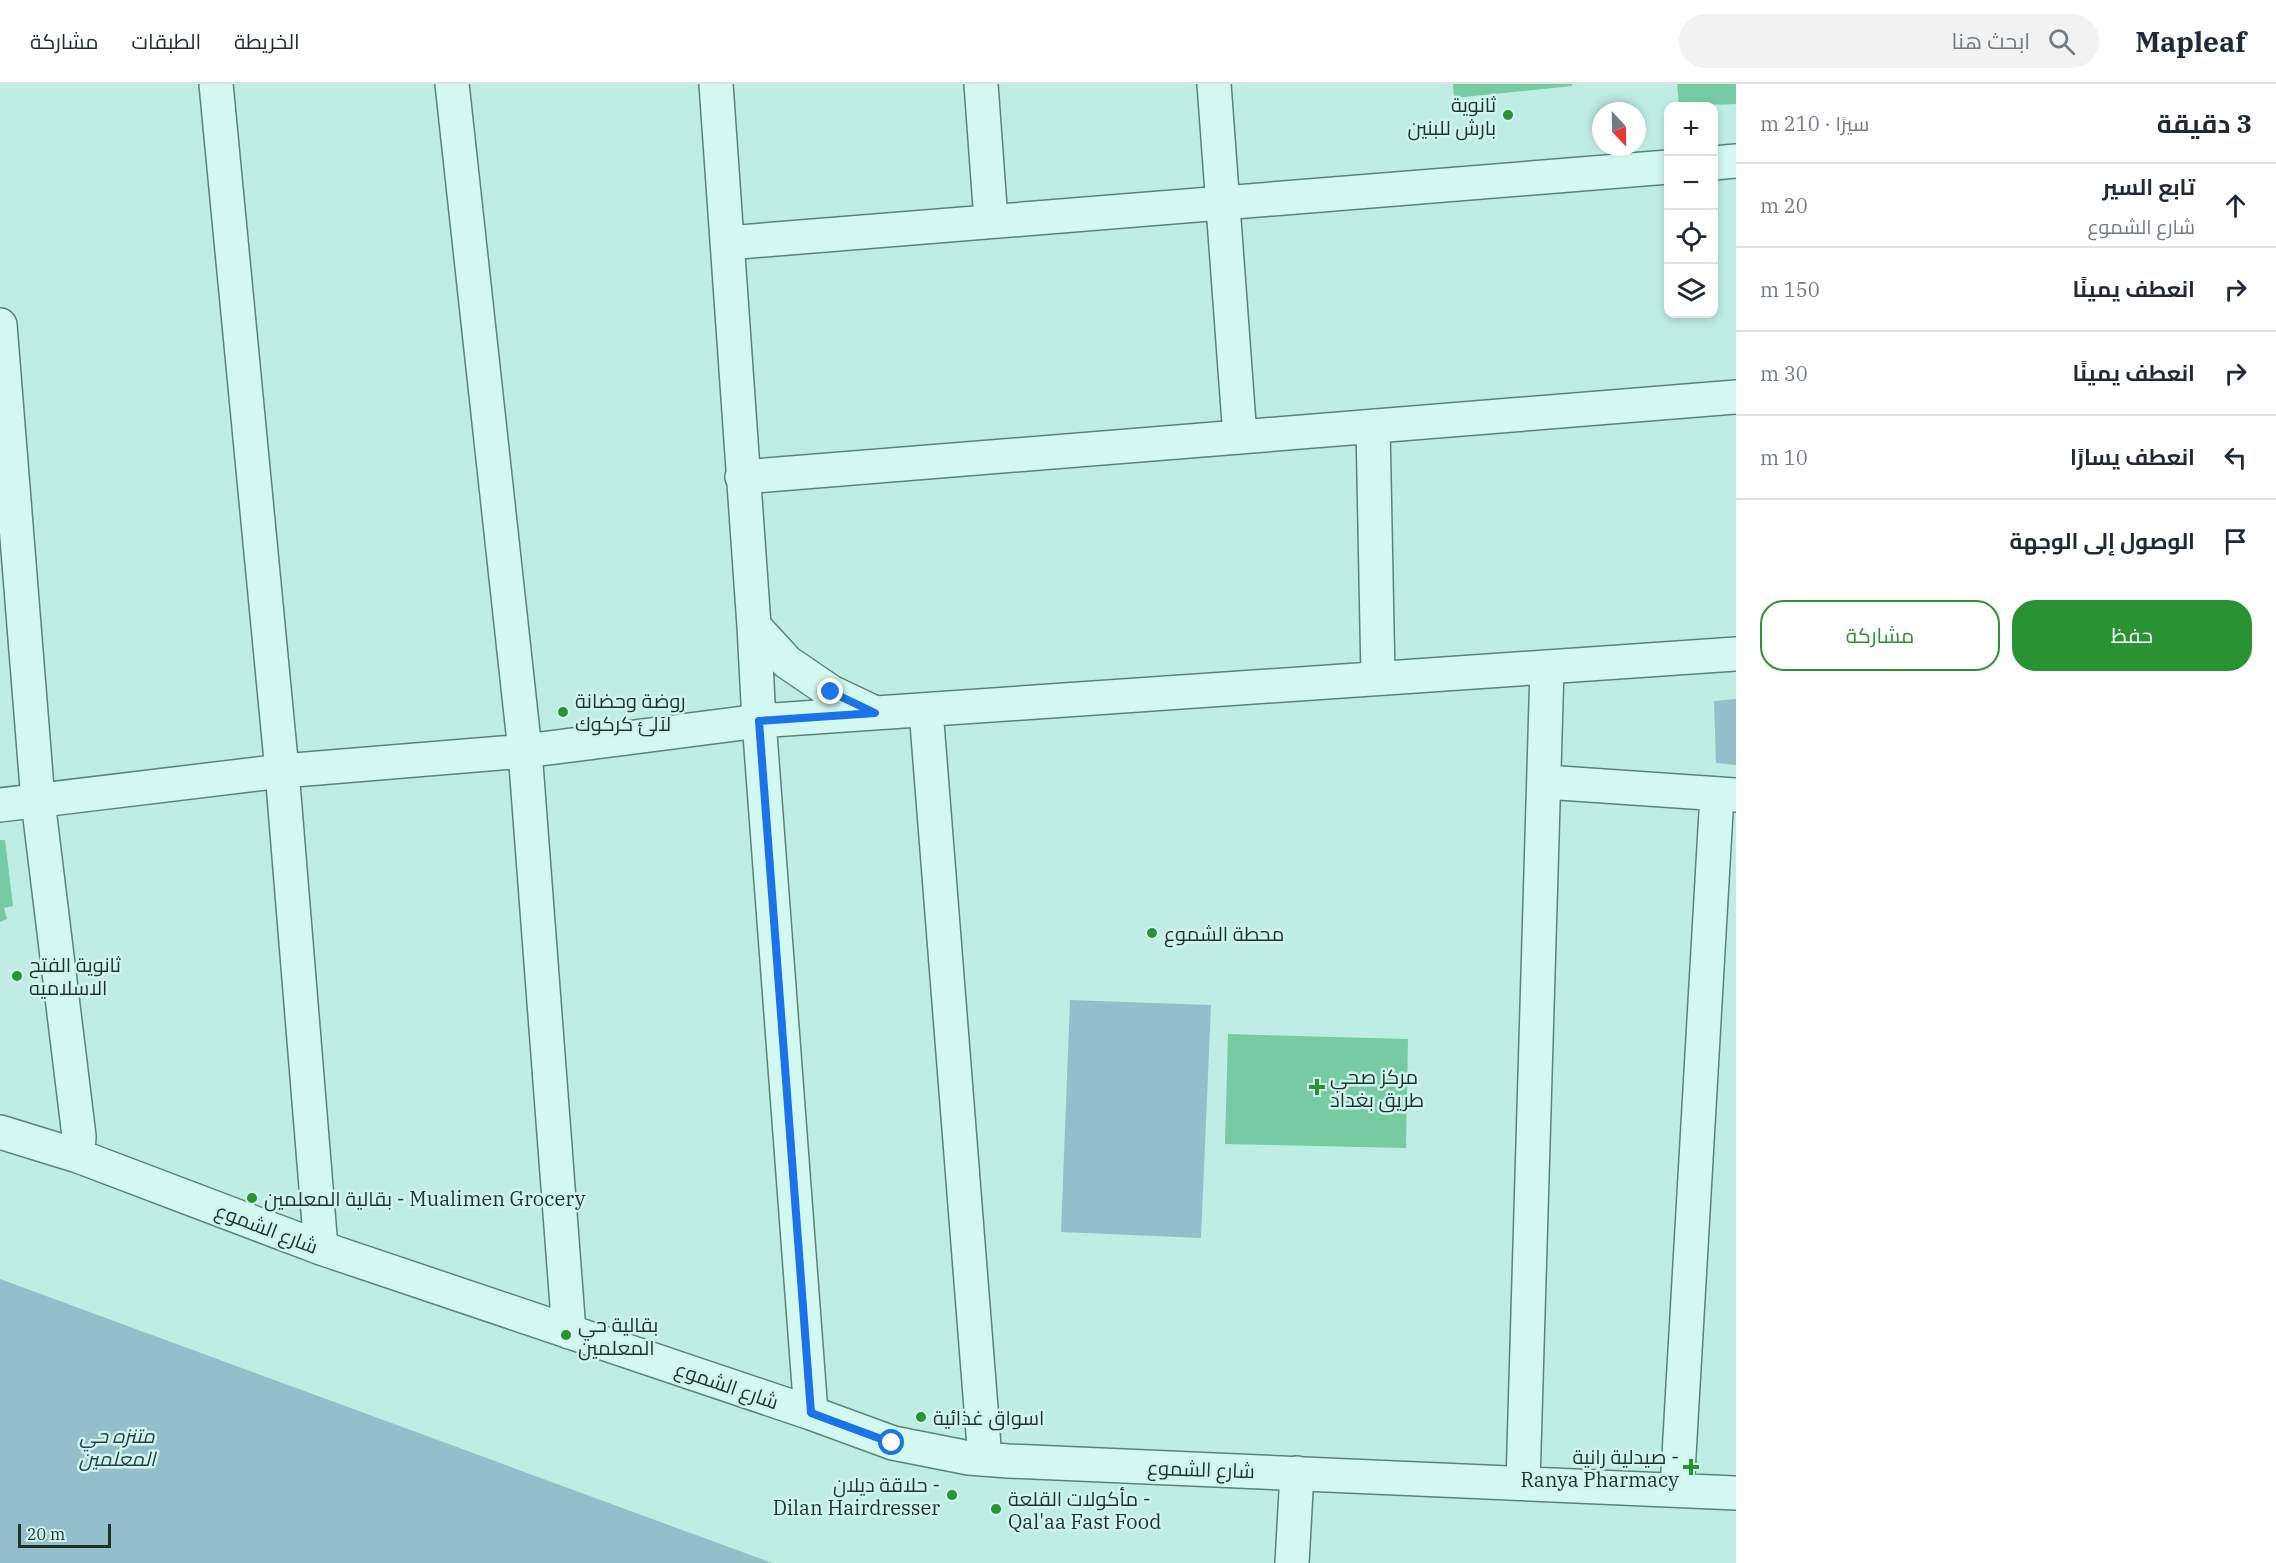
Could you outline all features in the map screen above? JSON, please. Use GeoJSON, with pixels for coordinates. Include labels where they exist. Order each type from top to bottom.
{"type":"FeatureCollection","features":[{"type":"Feature","properties":{"kind":"street"},"geometry":{"type":"LineString","coordinates":[[216,84],[282,771],[321,1248]]}},
{"type":"Feature","properties":{"kind":"street"},"geometry":{"type":"LineString","coordinates":[[452,84],[525,751],[569,1332]]}},
{"type":"Feature","properties":{"kind":"street"},"geometry":{"type":"LineString","coordinates":[[716,84],[759,721],[811,1413]]}},
{"type":"Feature","properties":{"kind":"street"},"geometry":{"type":"LineString","coordinates":[[981,84],[991,221]]}},
{"type":"Feature","properties":{"kind":"street"},"geometry":{"type":"LineString","coordinates":[[1214,84],[1239,437]]}},
{"type":"Feature","properties":{"kind":"street"},"geometry":{"type":"LineString","coordinates":[[1718,163],[1736,161]]}},
{"type":"Feature","properties":{"kind":"street"},"geometry":{"type":"LineString","coordinates":[[727,243],[1664,167]]}},
{"type":"Feature","properties":{"kind":"street"},"geometry":{"type":"LineString","coordinates":[[0,325],[38,801],[79,1136],[78,1156]]}},
{"type":"Feature","properties":{"kind":"street"},"geometry":{"type":"LineString","coordinates":[[742,477],[1736,397]]}},
{"type":"Feature","properties":{"kind":"street"},"geometry":{"type":"LineString","coordinates":[[1373,426],[1378,678]]}},
{"type":"Feature","properties":{"kind":"street"},"geometry":{"type":"LineString","coordinates":[[754,626],[787,662],[831,692],[875,713]]}},
{"type":"Feature","properties":{"kind":"street"},"geometry":{"type":"LineString","coordinates":[[0,805],[282,771],[525,751],[759,721],[1736,654]]}},
{"type":"Feature","properties":{"kind":"street"},"geometry":{"type":"LineString","coordinates":[[1523,1483],[1547,668]]}},
{"type":"Feature","properties":{"kind":"street"},"geometry":{"type":"LineString","coordinates":[[926,710],[985,1459]]}},
{"type":"Feature","properties":{"kind":"street"},"geometry":{"type":"LineString","coordinates":[[1545,782],[1726,795],[1677,1490]]}},
{"type":"Feature","properties":{"kind":"street","name":"شارع الشموع"},"geometry":{"type":"LineString","coordinates":[[0,1132],[78,1156],[321,1248],[811,1413],[892,1443],[931,1452],[985,1459],[1736,1493]]}},
{"type":"Feature","properties":{"kind":"street"},"geometry":{"type":"LineString","coordinates":[[1292,1563],[1298,1473]]}},
{"type":"Feature","properties":{"kind":"green space"},"geometry":{"type":"Polygon","coordinates":[[[1736,699],[1736,765],[1716,763],[1714,701],[1736,699]]]}},
{"type":"Feature","properties":{"kind":"green space"},"geometry":{"type":"Polygon","coordinates":[[[1070,1000],[1211,1005],[1201,1238],[1061,1232],[1070,1000]]]}},
{"type":"Feature","properties":{"kind":"green space","name":"متنزه حي المعلمين"},"geometry":{"type":"Polygon","coordinates":[[[0,1279],[772,1563],[0,1563],[0,1279]]]}},
{"type":"Feature","properties":{"kind":"building"},"geometry":{"type":"Polygon","coordinates":[[[1453,84],[1572,84],[1572,86],[1454,98],[1453,84]]]}},
{"type":"Feature","properties":{"kind":"building"},"geometry":{"type":"Polygon","coordinates":[[[1677,84],[1736,84],[1736,104],[1679,102],[1677,84]]]}},
{"type":"Feature","properties":{"kind":"building"},"geometry":{"type":"Polygon","coordinates":[[[0,840],[5,840],[13,906],[4,908],[7,919],[0,922],[0,840]]]}},
{"type":"Feature","properties":{"kind":"building"},"geometry":{"type":"Polygon","coordinates":[[[1228,1034],[1408,1039],[1406,1148],[1225,1144],[1228,1034]]]}},
{"type":"Feature","properties":{"kind":"place","name":"ثانوية بارش للبنين"},"geometry":{"type":"Point","coordinates":[1508,115]}},
{"type":"Feature","properties":{"kind":"place","name":"روضة وحضانة لآلئ كركوك"},"geometry":{"type":"Point","coordinates":[563,712]}},
{"type":"Feature","properties":{"kind":"place","name":"محطة الشموع"},"geometry":{"type":"Point","coordinates":[1152,933]}},
{"type":"Feature","properties":{"kind":"place","name":"ثانوية الفتح الاسلاميه"},"geometry":{"type":"Point","coordinates":[17,976]}},
{"type":"Feature","properties":{"kind":"place","name":"مركز صحي طريق بغداد"},"geometry":{"type":"Point","coordinates":[1317,1087]}},
{"type":"Feature","properties":{"kind":"place","name":"بقالية المعلمين - Mualimen Grocery"},"geometry":{"type":"Point","coordinates":[252,1198]}},
{"type":"Feature","properties":{"kind":"place","name":"بقالية حي المعلمين"},"geometry":{"type":"Point","coordinates":[566,1335]}},
{"type":"Feature","properties":{"kind":"place","name":"اسواق غذائية"},"geometry":{"type":"Point","coordinates":[921,1417]}},
{"type":"Feature","properties":{"kind":"place","name":"صيدلية رانية - Ranya Pharmacy"},"geometry":{"type":"Point","coordinates":[1691,1467]}},
{"type":"Feature","properties":{"kind":"place","name":"حلاقة ديلان - Dilan Hairdresser"},"geometry":{"type":"Point","coordinates":[952,1495]}},
{"type":"Feature","properties":{"kind":"place","name":"مأكولات القلعة - Qal'aa Fast Food"},"geometry":{"type":"Point","coordinates":[996,1509]}},
{"type":"Feature","properties":{"kind":"route"},"geometry":{"type":"LineString","coordinates":[[831,692],[875,713],[759,721],[811,1413],[892,1443]]}}]}
